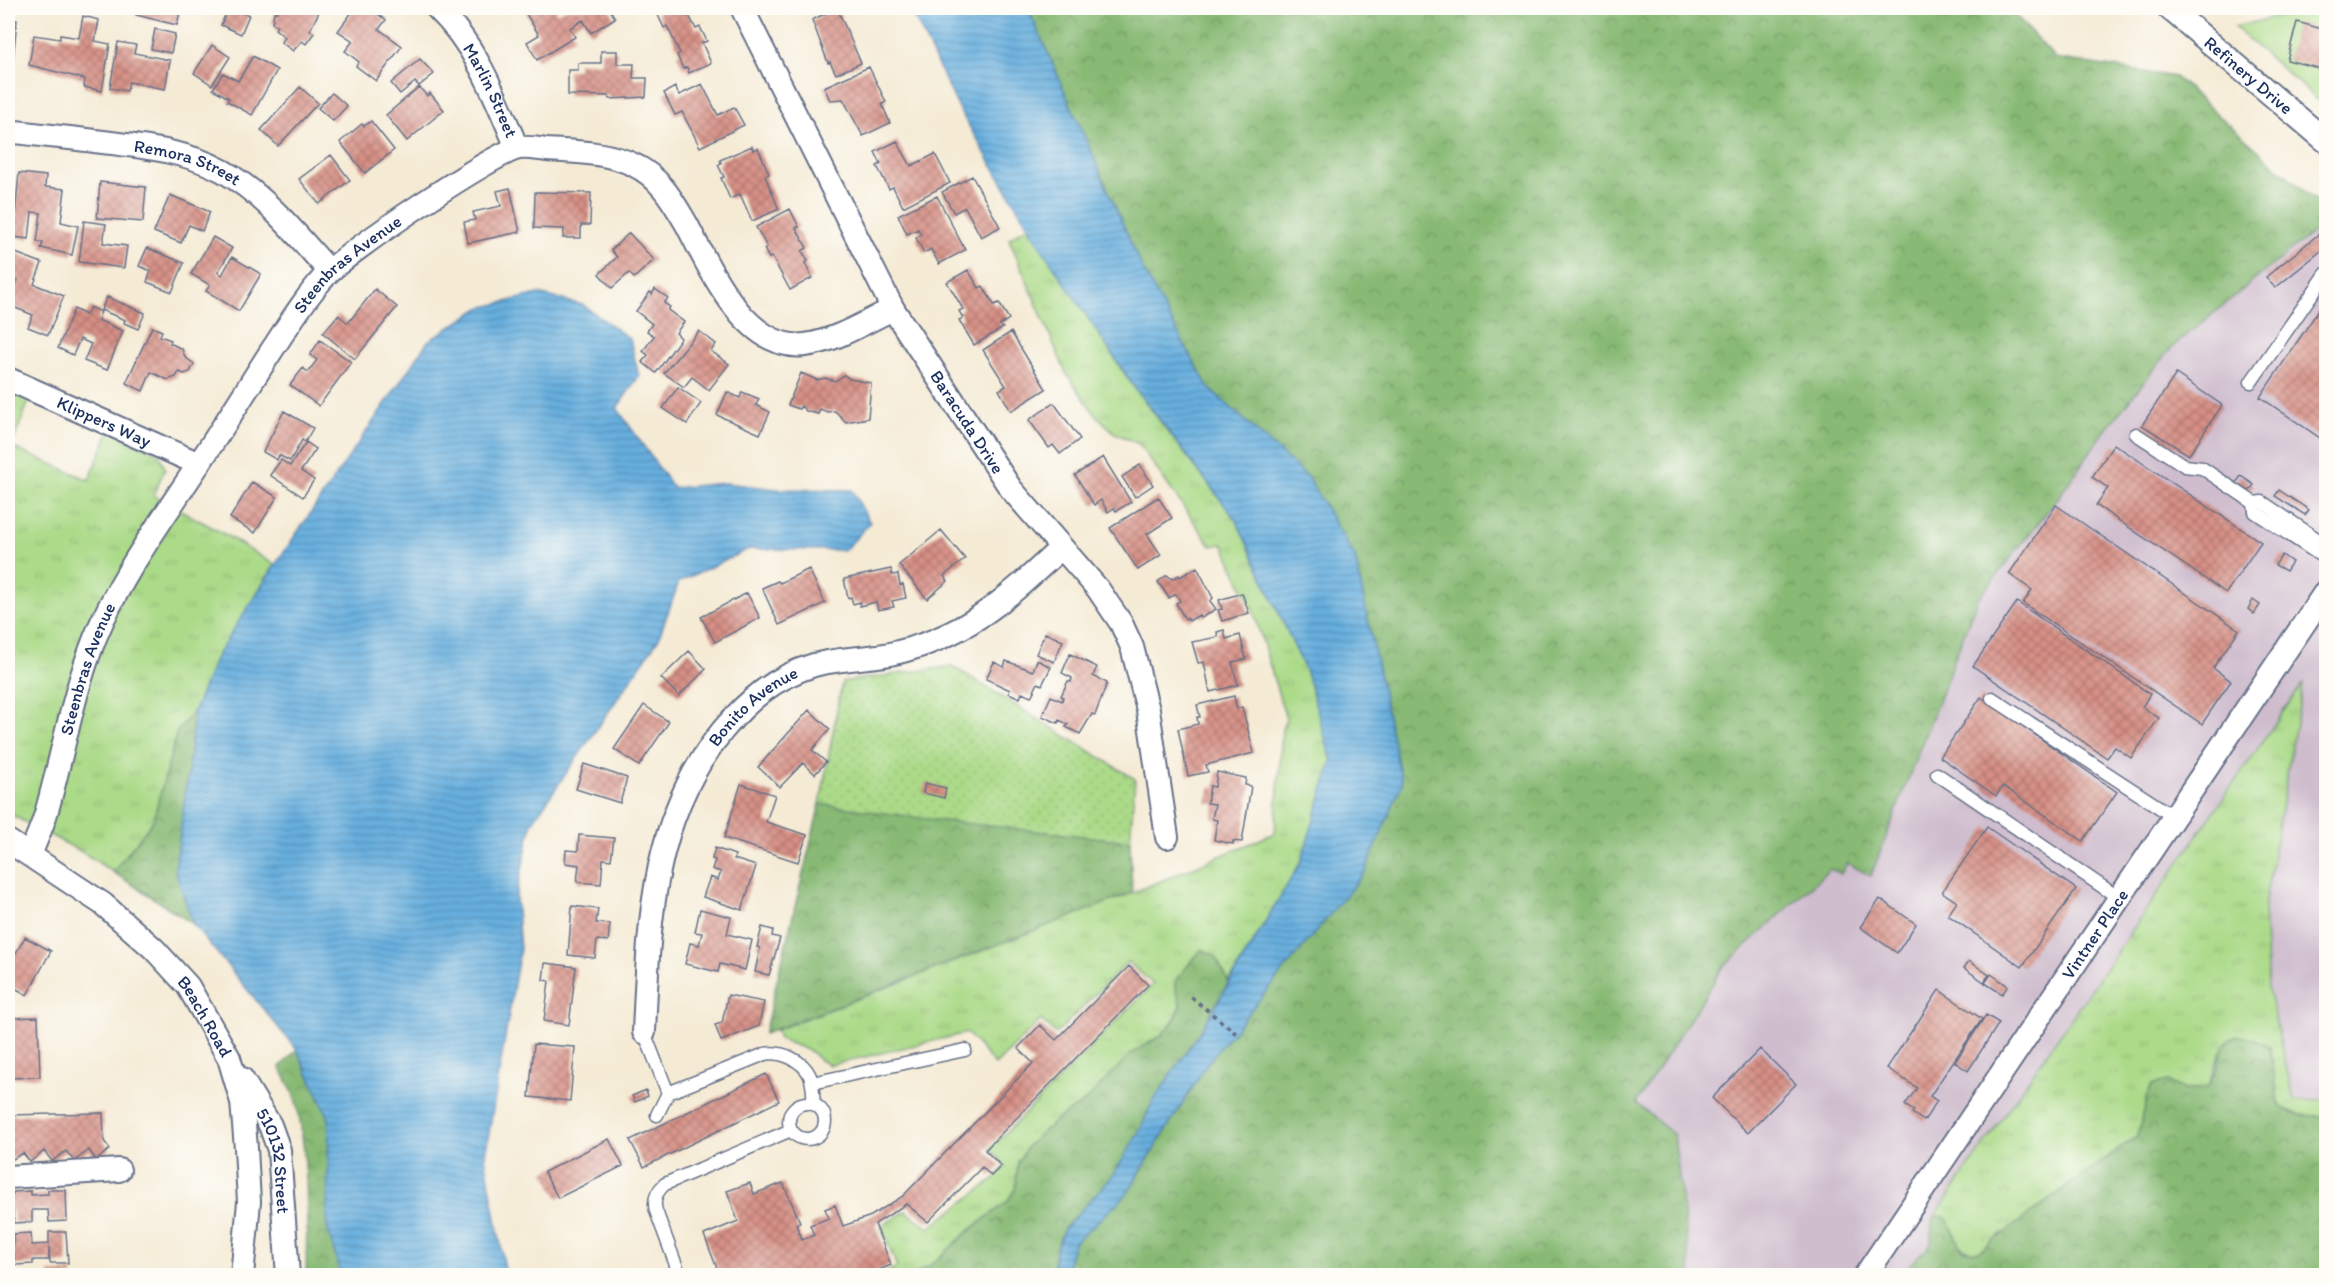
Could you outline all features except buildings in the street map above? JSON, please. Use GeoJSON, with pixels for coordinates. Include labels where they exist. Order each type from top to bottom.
{"type":"FeatureCollection","features":[{"type":"Feature","properties":{"kind":"street","name":"Marlin Street"},"geometry":{"type":"LineString","coordinates":[[437,8],[452,22],[488,79],[518,148]]}},
{"type":"Feature","properties":{"kind":"street","name":"Baracuda Drive"},"geometry":{"type":"LineString","coordinates":[[742,8],[893,309],[1011,489],[1112,607],[1132,647],[1148,710],[1167,837]]}},
{"type":"Feature","properties":{"kind":"street","name":"Refinery Drive"},"geometry":{"type":"LineString","coordinates":[[2169,8],[2326,141]]}},
{"type":"Feature","properties":{"kind":"street","name":"Remora Street"},"geometry":{"type":"LineString","coordinates":[[8,131],[141,147],[182,155],[222,170],[258,196],[291,228],[329,271]]}},
{"type":"Feature","properties":{"kind":"street","name":"Steenbras Avenue"},"geometry":{"type":"LineString","coordinates":[[30,855],[46,814],[80,679],[95,638],[129,573],[292,319],[329,271],[360,246],[483,165],[518,148],[576,152],[616,158],[637,166],[656,179],[669,194],[722,289],[747,322],[774,340],[801,346],[825,340],[893,309]]}},
{"type":"Feature","properties":{"kind":"street","name":"Klippers Way"},"geometry":{"type":"LineString","coordinates":[[8,379],[199,464]]}},
{"type":"Feature","properties":{"kind":"street","name":"Bonito Avenue"},"geometry":{"type":"LineString","coordinates":[[644,1032],[652,902],[664,843],[688,784],[716,739],[740,710],[761,691],[786,676],[815,665],[891,654],[953,633],[981,618],[1061,548]]}},
{"type":"Feature","properties":{"kind":"street","name":"Vintner Place"},"geometry":{"type":"LineString","coordinates":[[1865,1275],[2326,591]]}},
{"type":"Feature","properties":{"kind":"street","name":"Beach Road"},"geometry":{"type":"LineString","coordinates":[[8,841],[103,904],[154,949],[188,986],[229,1058],[242,1102],[246,1148],[249,1202],[243,1275]]}},
{"type":"Feature","properties":{"kind":"street","name":"510132 Street"},"geometry":{"type":"LineString","coordinates":[[229,1058],[270,1125],[279,1150],[288,1275]]}},
{"type":"Feature","properties":{"kind":"street"},"geometry":{"type":"LineString","coordinates":[[8,1177],[119,1170]]}},
{"type":"Feature","properties":{"kind":"lane"},"geometry":{"type":"LineString","coordinates":[[2251,382],[2326,274]]}},
{"type":"Feature","properties":{"kind":"lane"},"geometry":{"type":"LineString","coordinates":[[2136,434],[2185,466],[2202,468],[2254,503],[2262,502],[2326,545]]}},
{"type":"Feature","properties":{"kind":"lane"},"geometry":{"type":"LineString","coordinates":[[2254,503],[2255,512],[2326,559]]}},
{"type":"Feature","properties":{"kind":"lane"},"geometry":{"type":"LineString","coordinates":[[1992,698],[2174,817]]}},
{"type":"Feature","properties":{"kind":"lane"},"geometry":{"type":"LineString","coordinates":[[1937,774],[2119,898]]}},
{"type":"Feature","properties":{"kind":"lane"},"geometry":{"type":"LineString","coordinates":[[644,1032],[668,1094]]}},
{"type":"Feature","properties":{"kind":"lane"},"geometry":{"type":"LineString","coordinates":[[812,1083],[965,1050]]}},
{"type":"Feature","properties":{"kind":"lane"},"geometry":{"type":"LineString","coordinates":[[657,1115],[668,1094],[772,1053],[783,1054],[809,1073],[814,1104]]}},
{"type":"Feature","properties":{"kind":"lane"},"geometry":{"type":"LineString","coordinates":[[799,1104],[814,1104],[819,1108],[825,1120],[820,1133],[815,1137],[801,1139],[791,1130],[789,1115],[792,1109],[799,1104]]}},
{"type":"Feature","properties":{"kind":"lane"},"geometry":{"type":"LineString","coordinates":[[680,1275],[654,1205],[657,1192],[665,1184],[791,1130]]}},
{"type":"Feature","properties":{"kind":"path"},"geometry":{"type":"LineString","coordinates":[[1191,998],[1238,1035]]}},
{"type":"Feature","properties":{"kind":"shaded area"},"geometry":{"type":"Polygon","coordinates":[[[2326,222],[2326,1100],[2294,1100],[2268,989],[2264,907],[2302,684],[1932,1220],[1931,1242],[1924,1253],[1910,1262],[1897,1275],[1691,1275],[1674,1135],[1636,1103],[1723,966],[1830,868],[1847,863],[1871,875],[1977,600],[2058,498],[2104,432],[2171,348],[2326,222]]]}},
{"type":"Feature","properties":{"kind":"green space"},"geometry":{"type":"Polygon","coordinates":[[[1028,8],[2009,8],[2055,58],[2175,77],[2326,210],[2326,222],[2171,348],[2104,432],[2058,498],[1977,600],[1871,876],[1847,863],[1841,874],[1830,869],[1724,966],[1636,1103],[1674,1135],[1691,1275],[1068,1275],[1069,1259],[1074,1243],[1126,1195],[1208,1062],[1402,784],[1355,557],[1308,478],[1208,387],[1143,270],[1028,8]]]}},
{"type":"Feature","properties":{"kind":"green space"},"geometry":{"type":"Polygon","coordinates":[[[2316,8],[2326,8],[2326,107],[2234,27],[2316,8]]]}},
{"type":"Feature","properties":{"kind":"green space"},"geometry":{"type":"Polygon","coordinates":[[[1028,226],[1132,385],[1236,520],[1306,672],[1332,762],[1301,862],[1229,982],[1215,956],[1175,986],[1181,1006],[1175,1019],[1162,1035],[1132,1053],[1083,1103],[1056,1120],[1018,1161],[1015,1190],[1007,1202],[970,1230],[931,1265],[913,1275],[886,1275],[885,1273],[897,1267],[881,1226],[906,1211],[929,1228],[994,1179],[1006,1166],[990,1149],[1153,984],[1128,962],[1056,1034],[1041,1020],[995,1065],[967,1033],[830,1065],[810,1051],[779,1039],[776,1030],[1132,893],[1275,833],[1282,730],[1286,719],[1254,613],[1223,544],[1211,546],[1139,444],[1115,433],[1094,413],[1066,373],[1009,239],[1028,226]]]}},
{"type":"Feature","properties":{"kind":"green space"},"geometry":{"type":"Polygon","coordinates":[[[8,388],[31,396],[11,447],[89,480],[110,430],[159,454],[165,469],[153,495],[275,565],[216,657],[194,711],[177,732],[153,821],[113,872],[82,852],[8,813],[8,388]]]}},
{"type":"Feature","properties":{"kind":"green space"},"geometry":{"type":"Polygon","coordinates":[[[952,666],[1135,779],[1130,841],[936,820],[820,804],[842,682],[952,666]]]}},
{"type":"Feature","properties":{"kind":"green space"},"geometry":{"type":"Polygon","coordinates":[[[2303,683],[2264,907],[2268,989],[2294,1100],[2326,1100],[2326,1116],[2300,1115],[2283,1107],[2278,1101],[2270,1047],[2232,1038],[2220,1054],[2207,1088],[2184,1090],[2167,1081],[2146,1097],[2137,1136],[1979,1251],[1966,1250],[1955,1241],[1935,1217],[1932,1220],[2303,683]]]}},
{"type":"Feature","properties":{"kind":"green space"},"geometry":{"type":"Polygon","coordinates":[[[194,711],[175,870],[193,924],[113,872],[153,821],[177,732],[194,711]]]}},
{"type":"Feature","properties":{"kind":"green space"},"geometry":{"type":"Polygon","coordinates":[[[820,804],[936,820],[1130,841],[1132,893],[764,1034],[820,804]]]}},
{"type":"Feature","properties":{"kind":"green space"},"geometry":{"type":"Polygon","coordinates":[[[1202,949],[1215,956],[1229,982],[1200,1032],[1153,1101],[1138,1134],[1114,1174],[1064,1229],[1057,1246],[1052,1275],[913,1276],[931,1265],[970,1230],[1007,1202],[1015,1190],[1018,1161],[1029,1144],[1056,1120],[1083,1103],[1132,1053],[1162,1035],[1175,1019],[1181,1006],[1175,986],[1176,979],[1202,949]]]}},
{"type":"Feature","properties":{"kind":"green space"},"geometry":{"type":"Polygon","coordinates":[[[2238,1036],[2253,1038],[2270,1047],[2278,1101],[2283,1107],[2300,1115],[2326,1116],[2326,1275],[1897,1275],[1928,1248],[1931,1242],[1932,1220],[1938,1216],[1948,1220],[1963,1250],[1979,1251],[2137,1136],[2146,1097],[2152,1085],[2167,1081],[2184,1090],[2207,1088],[2217,1068],[2224,1045],[2238,1036]]]}},
{"type":"Feature","properties":{"kind":"green space"},"geometry":{"type":"Polygon","coordinates":[[[297,1050],[329,1118],[327,1227],[341,1275],[306,1275],[304,1147],[296,1100],[280,1067],[297,1050]]]}},
{"type":"Feature","properties":{"kind":"water"},"geometry":{"type":"Polygon","coordinates":[[[910,8],[1028,8],[1143,270],[1208,387],[1308,478],[1355,557],[1402,784],[1365,872],[1208,1062],[1126,1195],[1074,1243],[1069,1259],[1068,1275],[1052,1275],[1057,1246],[1064,1229],[1114,1174],[1138,1134],[1153,1101],[1200,1032],[1301,862],[1332,761],[1306,672],[1236,520],[1133,385],[1042,249],[960,111],[910,8]]]}},
{"type":"Feature","properties":{"kind":"water"},"geometry":{"type":"Polygon","coordinates":[[[538,294],[583,305],[630,339],[639,376],[617,408],[673,488],[724,483],[778,489],[852,490],[870,523],[845,550],[749,549],[679,582],[658,640],[532,823],[516,896],[520,949],[485,1157],[506,1275],[341,1275],[327,1227],[329,1118],[297,1050],[193,924],[175,870],[194,711],[216,657],[275,565],[428,341],[480,308],[538,294]]]}}]}
